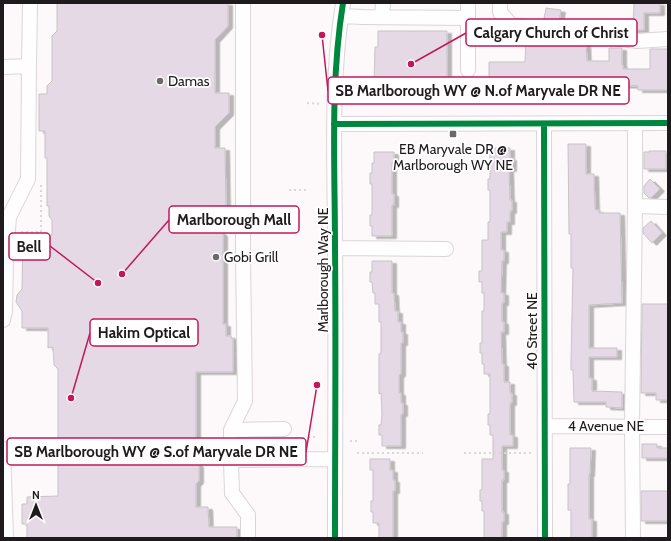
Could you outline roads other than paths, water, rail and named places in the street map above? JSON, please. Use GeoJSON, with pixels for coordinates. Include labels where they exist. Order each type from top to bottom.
{"type":"FeatureCollection","features":[{"type":"Feature","properties":{"kind":"street"},"geometry":{"type":"LineString","coordinates":[[3,320],[5,311],[6,257],[9,217],[28,179],[30,3]]}},
{"type":"Feature","properties":{"kind":"street"},"geometry":{"type":"LineString","coordinates":[[243,3],[243,254],[246,401],[231,430],[231,460],[232,493],[248,514],[248,538]]}},
{"type":"Feature","properties":{"kind":"street"},"geometry":{"type":"LineString","coordinates":[[468,3],[468,70]]}},
{"type":"Feature","properties":{"kind":"street"},"geometry":{"type":"LineString","coordinates":[[500,3],[500,12],[511,25],[637,41],[668,40]]}},
{"type":"Feature","properties":{"kind":"street"},"geometry":{"type":"LineString","coordinates":[[342,9],[363,17],[383,10],[468,18]]}},
{"type":"Feature","properties":{"kind":"street","name":"Marlborough Way NE"},"geometry":{"type":"LineString","coordinates":[[335,538],[334,104],[342,9]]}},
{"type":"Feature","properties":{"kind":"street"},"geometry":{"type":"LineString","coordinates":[[3,67],[29,66]]}},
{"type":"Feature","properties":{"kind":"street"},"geometry":{"type":"LineString","coordinates":[[334,124],[668,123]]}},
{"type":"Feature","properties":{"kind":"street","name":"40 Street NE"},"geometry":{"type":"LineString","coordinates":[[544,124],[545,538]]}},
{"type":"Feature","properties":{"kind":"street"},"geometry":{"type":"LineString","coordinates":[[633,538],[632,426],[635,124]]}},
{"type":"Feature","properties":{"kind":"street"},"geometry":{"type":"LineString","coordinates":[[635,206],[668,206]]}},
{"type":"Feature","properties":{"kind":"street"},"geometry":{"type":"LineString","coordinates":[[335,248],[446,249]]}},
{"type":"Feature","properties":{"kind":"street","name":"4 Avenue NE"},"geometry":{"type":"LineString","coordinates":[[545,426],[668,426]]}},
{"type":"Feature","properties":{"kind":"street"},"geometry":{"type":"LineString","coordinates":[[231,430],[284,429]]}},
{"type":"Feature","properties":{"kind":"street"},"geometry":{"type":"LineString","coordinates":[[3,449],[6,538]]}},
{"type":"Feature","properties":{"kind":"street"},"geometry":{"type":"LineString","coordinates":[[231,460],[335,459]]}},
{"type":"Feature","properties":{"kind":"place","name":"SB Marlborough WY @ N.of Maryvale DR NE"},"geometry":{"type":"Point","coordinates":[322,35]}},
{"type":"Feature","properties":{"kind":"place","name":"Calgary Church of Christ"},"geometry":{"type":"Point","coordinates":[411,64]}},
{"type":"Feature","properties":{"kind":"place","name":"Damas"},"geometry":{"type":"Point","coordinates":[160,81]}},
{"type":"Feature","properties":{"kind":"place","name":"EB Maryvale DR @ Marlborough WY NE"},"geometry":{"type":"Point","coordinates":[453,134]}},
{"type":"Feature","properties":{"kind":"place","name":"Gobi Grill"},"geometry":{"type":"Point","coordinates":[216,257]}},
{"type":"Feature","properties":{"kind":"place","name":"Marlborough Mall"},"geometry":{"type":"Point","coordinates":[122,274]}},
{"type":"Feature","properties":{"kind":"place","name":"Bell"},"geometry":{"type":"Point","coordinates":[98,283]}},
{"type":"Feature","properties":{"kind":"place","name":"SB Marlborough WY @ S.of Maryvale DR NE"},"geometry":{"type":"Point","coordinates":[317,385]}},
{"type":"Feature","properties":{"kind":"place","name":"Hakim Optical"},"geometry":{"type":"Point","coordinates":[71,398]}}]}
